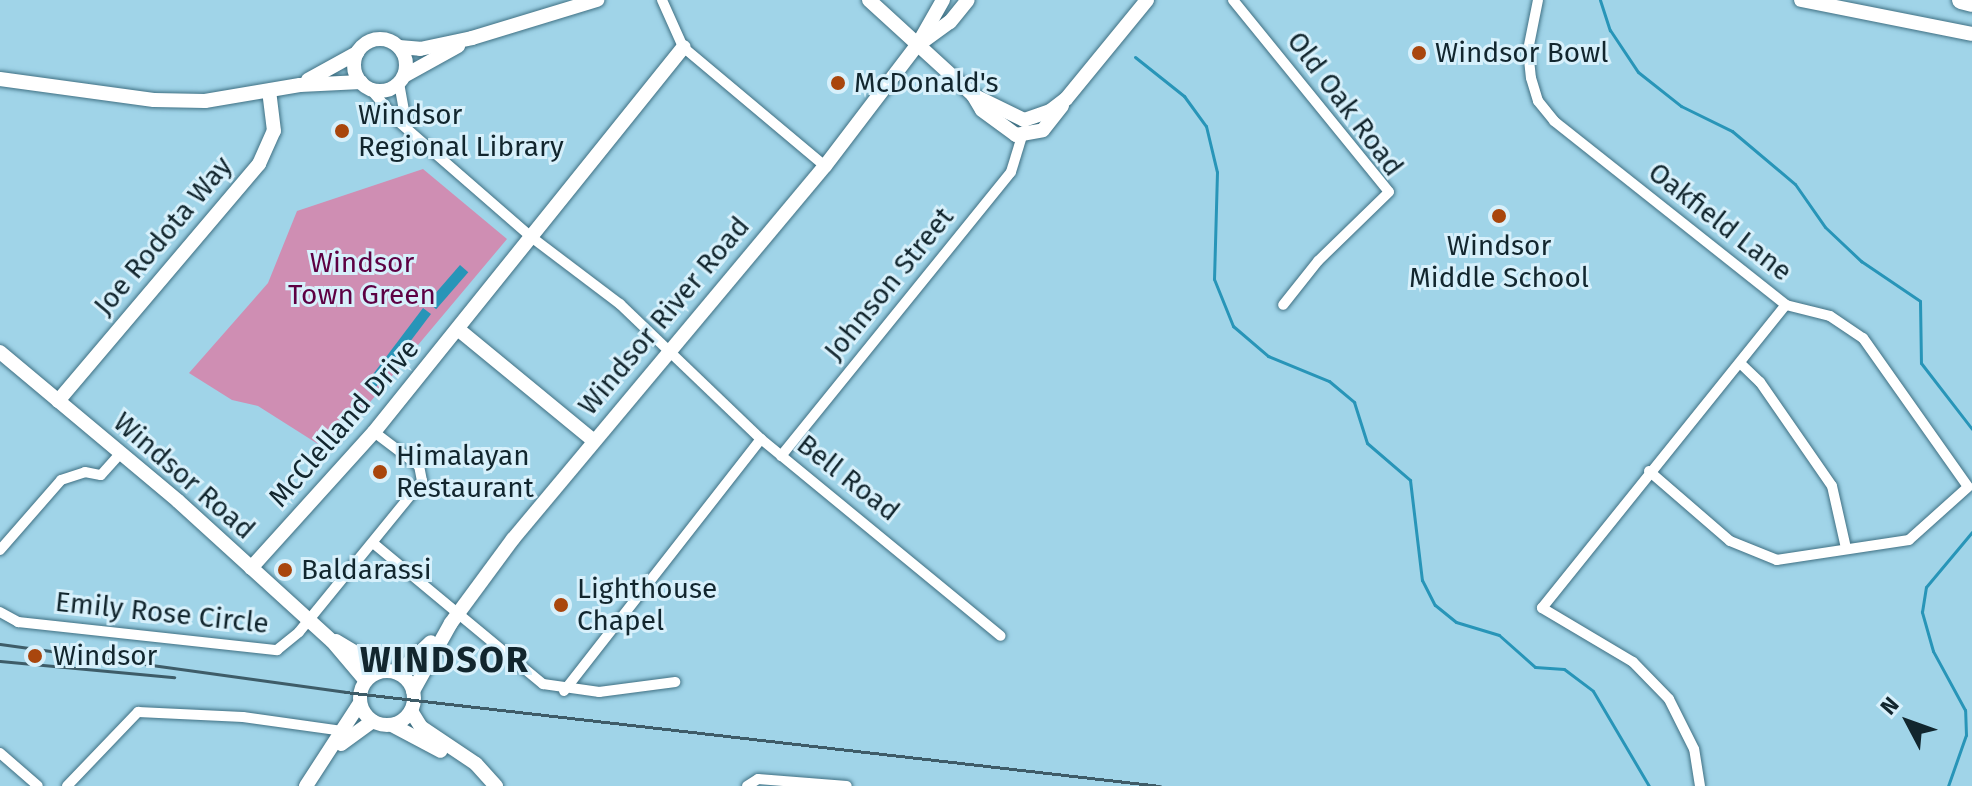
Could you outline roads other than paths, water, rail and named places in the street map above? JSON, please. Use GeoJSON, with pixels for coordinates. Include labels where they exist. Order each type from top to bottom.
{"type":"FeatureCollection","features":[{"type":"Feature","properties":{"kind":"highway"},"geometry":{"type":"LineString","coordinates":[[1961,0],[1972,3]]}},
{"type":"Feature","properties":{"kind":"main road"},"geometry":{"type":"LineString","coordinates":[[300,85],[376,40],[420,49],[472,38],[597,0]]}},
{"type":"Feature","properties":{"kind":"main road"},"geometry":{"type":"LineString","coordinates":[[869,0],[973,95],[1003,128],[1022,136],[1051,124],[1066,99],[1147,0]]}},
{"type":"Feature","properties":{"kind":"main road"},"geometry":{"type":"LineString","coordinates":[[918,44],[943,0]]}},
{"type":"Feature","properties":{"kind":"main road"},"geometry":{"type":"LineString","coordinates":[[918,44],[950,22],[968,0]]}},
{"type":"Feature","properties":{"kind":"main road"},"geometry":{"type":"LineString","coordinates":[[1801,0],[1972,34]]}},
{"type":"Feature","properties":{"kind":"main road"},"geometry":{"type":"LineString","coordinates":[[0,79],[154,100],[205,101],[300,85],[366,86],[386,91],[472,38]]}},
{"type":"Feature","properties":{"kind":"main road","name":"Windsor River Road"},"geometry":{"type":"LineString","coordinates":[[413,691],[454,618],[593,440],[825,166],[918,44]]}},
{"type":"Feature","properties":{"kind":"main road"},"geometry":{"type":"LineString","coordinates":[[399,47],[406,61],[402,80]]}},
{"type":"Feature","properties":{"kind":"main road","name":"McClelland Drive"},"geometry":{"type":"LineString","coordinates":[[251,568],[374,432],[459,330],[530,236],[683,47]]}},
{"type":"Feature","properties":{"kind":"main road"},"geometry":{"type":"LineString","coordinates":[[357,53],[354,68],[366,86]]}},
{"type":"Feature","properties":{"kind":"main road","name":"Joe Rodota Way"},"geometry":{"type":"LineString","coordinates":[[58,401],[259,164],[274,131],[269,92]]}},
{"type":"Feature","properties":{"kind":"main road"},"geometry":{"type":"LineString","coordinates":[[973,95],[1017,120],[1042,115],[1066,99]]}},
{"type":"Feature","properties":{"kind":"main road"},"geometry":{"type":"LineString","coordinates":[[459,330],[593,440]]}},
{"type":"Feature","properties":{"kind":"main road","name":"Windsor Road"},"geometry":{"type":"LineString","coordinates":[[0,352],[309,620],[332,641],[366,681]]}},
{"type":"Feature","properties":{"kind":"main road","name":"Windsor River Road"},"geometry":{"type":"LineString","coordinates":[[392,672],[454,618]]}},
{"type":"Feature","properties":{"kind":"main road","name":"Windsor Road"},"geometry":{"type":"LineString","coordinates":[[332,641],[392,672]]}},
{"type":"Feature","properties":{"kind":"main road"},"geometry":{"type":"LineString","coordinates":[[306,786],[360,703],[366,681],[392,672],[413,691],[411,711],[421,727],[496,786]]}},
{"type":"Feature","properties":{"kind":"main road"},"geometry":{"type":"LineString","coordinates":[[360,703],[373,721],[392,725],[479,771]]}},
{"type":"Feature","properties":{"kind":"main road"},"geometry":{"type":"LineString","coordinates":[[392,725],[411,711]]}},
{"type":"Feature","properties":{"kind":"main road"},"geometry":{"type":"LineString","coordinates":[[329,755],[373,721]]}},
{"type":"Feature","properties":{"kind":"street"},"geometry":{"type":"LineString","coordinates":[[662,0],[683,47],[825,166]]}},
{"type":"Feature","properties":{"kind":"street","name":"Old Oak Road"},"geometry":{"type":"LineString","coordinates":[[1233,0],[1389,192],[1318,261],[1283,305]]}},
{"type":"Feature","properties":{"kind":"street","name":"Oakfield Lane"},"geometry":{"type":"LineString","coordinates":[[1538,0],[1528,50],[1531,78],[1538,101],[1554,121],[1786,305],[1830,316],[1863,338],[1968,487],[1909,540],[1876,549],[1846,548]]}},
{"type":"Feature","properties":{"kind":"street"},"geometry":{"type":"LineString","coordinates":[[402,80],[408,129]]}},
{"type":"Feature","properties":{"kind":"street","name":"Bell Road"},"geometry":{"type":"LineString","coordinates":[[366,86],[408,129],[530,236],[620,304],[761,439],[1001,636]]}},
{"type":"Feature","properties":{"kind":"street","name":"Johnson Street"},"geometry":{"type":"LineString","coordinates":[[781,456],[1011,172],[1022,136]]}},
{"type":"Feature","properties":{"kind":"street"},"geometry":{"type":"LineString","coordinates":[[1700,786],[1694,749],[1669,699],[1633,662],[1542,608],[1649,471],[1786,305]]}},
{"type":"Feature","properties":{"kind":"street"},"geometry":{"type":"LineString","coordinates":[[1649,471],[1730,541],[1753,554],[1777,560],[1846,548],[1832,486],[1816,458],[1740,363]]}},
{"type":"Feature","properties":{"kind":"street","name":"Emily Rose Circle"},"geometry":{"type":"LineString","coordinates":[[0,612],[18,622],[267,652],[285,646],[422,481],[423,472],[374,432]]}},
{"type":"Feature","properties":{"kind":"street"},"geometry":{"type":"LineString","coordinates":[[564,691],[761,439]]}},
{"type":"Feature","properties":{"kind":"street"},"geometry":{"type":"LineString","coordinates":[[0,550],[61,480],[85,472],[101,475],[120,454]]}},
{"type":"Feature","properties":{"kind":"street"},"geometry":{"type":"LineString","coordinates":[[373,543],[454,618],[543,684],[564,691],[675,682]]}},
{"type":"Feature","properties":{"kind":"street"},"geometry":{"type":"LineString","coordinates":[[67,786],[138,712],[243,717],[342,731]]}},
{"type":"Feature","properties":{"kind":"street"},"geometry":{"type":"LineString","coordinates":[[0,753],[38,786]]}},
{"type":"Feature","properties":{"kind":"street"},"geometry":{"type":"LineString","coordinates":[[747,786],[758,779],[847,786]]}},
{"type":"Feature","properties":{"kind":"water"},"geometry":{"type":"Polygon","coordinates":[[[460,265],[468,272],[436,309],[428,302],[460,265]]]}},
{"type":"Feature","properties":{"kind":"water"},"geometry":{"type":"Polygon","coordinates":[[[423,308],[431,314],[371,393],[363,387],[423,308]]]}},
{"type":"Feature","properties":{"kind":"waterway"},"geometry":{"type":"LineString","coordinates":[[1600,0],[1610,30],[1638,72],[1681,106],[1732,131],[1795,184],[1825,227],[1861,261],[1920,301],[1921,363],[1972,429]]}},
{"type":"Feature","properties":{"kind":"waterway"},"geometry":{"type":"LineString","coordinates":[[1135,57],[1184,96],[1206,126],[1217,172],[1214,279],[1233,326],[1268,356],[1329,381],[1354,402],[1367,443],[1410,480],[1422,580],[1435,605],[1456,622],[1499,635],[1535,667],[1564,669],[1593,691],[1649,786]]}},
{"type":"Feature","properties":{"kind":"waterway"},"geometry":{"type":"LineString","coordinates":[[1948,786],[1966,735],[1965,710],[1933,651],[1922,612],[1926,587],[1972,532]]}},
{"type":"Feature","properties":{"kind":"railway"},"geometry":{"type":"LineString","coordinates":[[0,644],[345,692],[1160,786]]}},
{"type":"Feature","properties":{"kind":"railway"},"geometry":{"type":"LineString","coordinates":[[0,661],[174,677]]}},
{"type":"Feature","properties":{"kind":"place","name":"Windsor Bowl"},"geometry":{"type":"Point","coordinates":[1419,53]}},
{"type":"Feature","properties":{"kind":"place","name":"McDonald's"},"geometry":{"type":"Point","coordinates":[838,83]}},
{"type":"Feature","properties":{"kind":"place","name":"Windsor Regional Library"},"geometry":{"type":"Point","coordinates":[342,131]}},
{"type":"Feature","properties":{"kind":"place","name":"Windsor Middle School"},"geometry":{"type":"Point","coordinates":[1499,216]}},
{"type":"Feature","properties":{"kind":"place","name":"Himalayan Restaurant"},"geometry":{"type":"Point","coordinates":[380,472]}},
{"type":"Feature","properties":{"kind":"place","name":"Baldarassi"},"geometry":{"type":"Point","coordinates":[285,570]}},
{"type":"Feature","properties":{"kind":"place","name":"Lighthouse Chapel"},"geometry":{"type":"Point","coordinates":[561,605]}},
{"type":"Feature","properties":{"kind":"place","name":"Windsor"},"geometry":{"type":"Point","coordinates":[35,656]}},
{"type":"Feature","properties":{"kind":"district","name":"WINDSOR"},"geometry":{"type":"Point","coordinates":[445,661]}},
{"type":"Feature","properties":{"kind":"park label","name":"Windsor Town Green"},"geometry":{"type":"Point","coordinates":[362,279]}}]}
